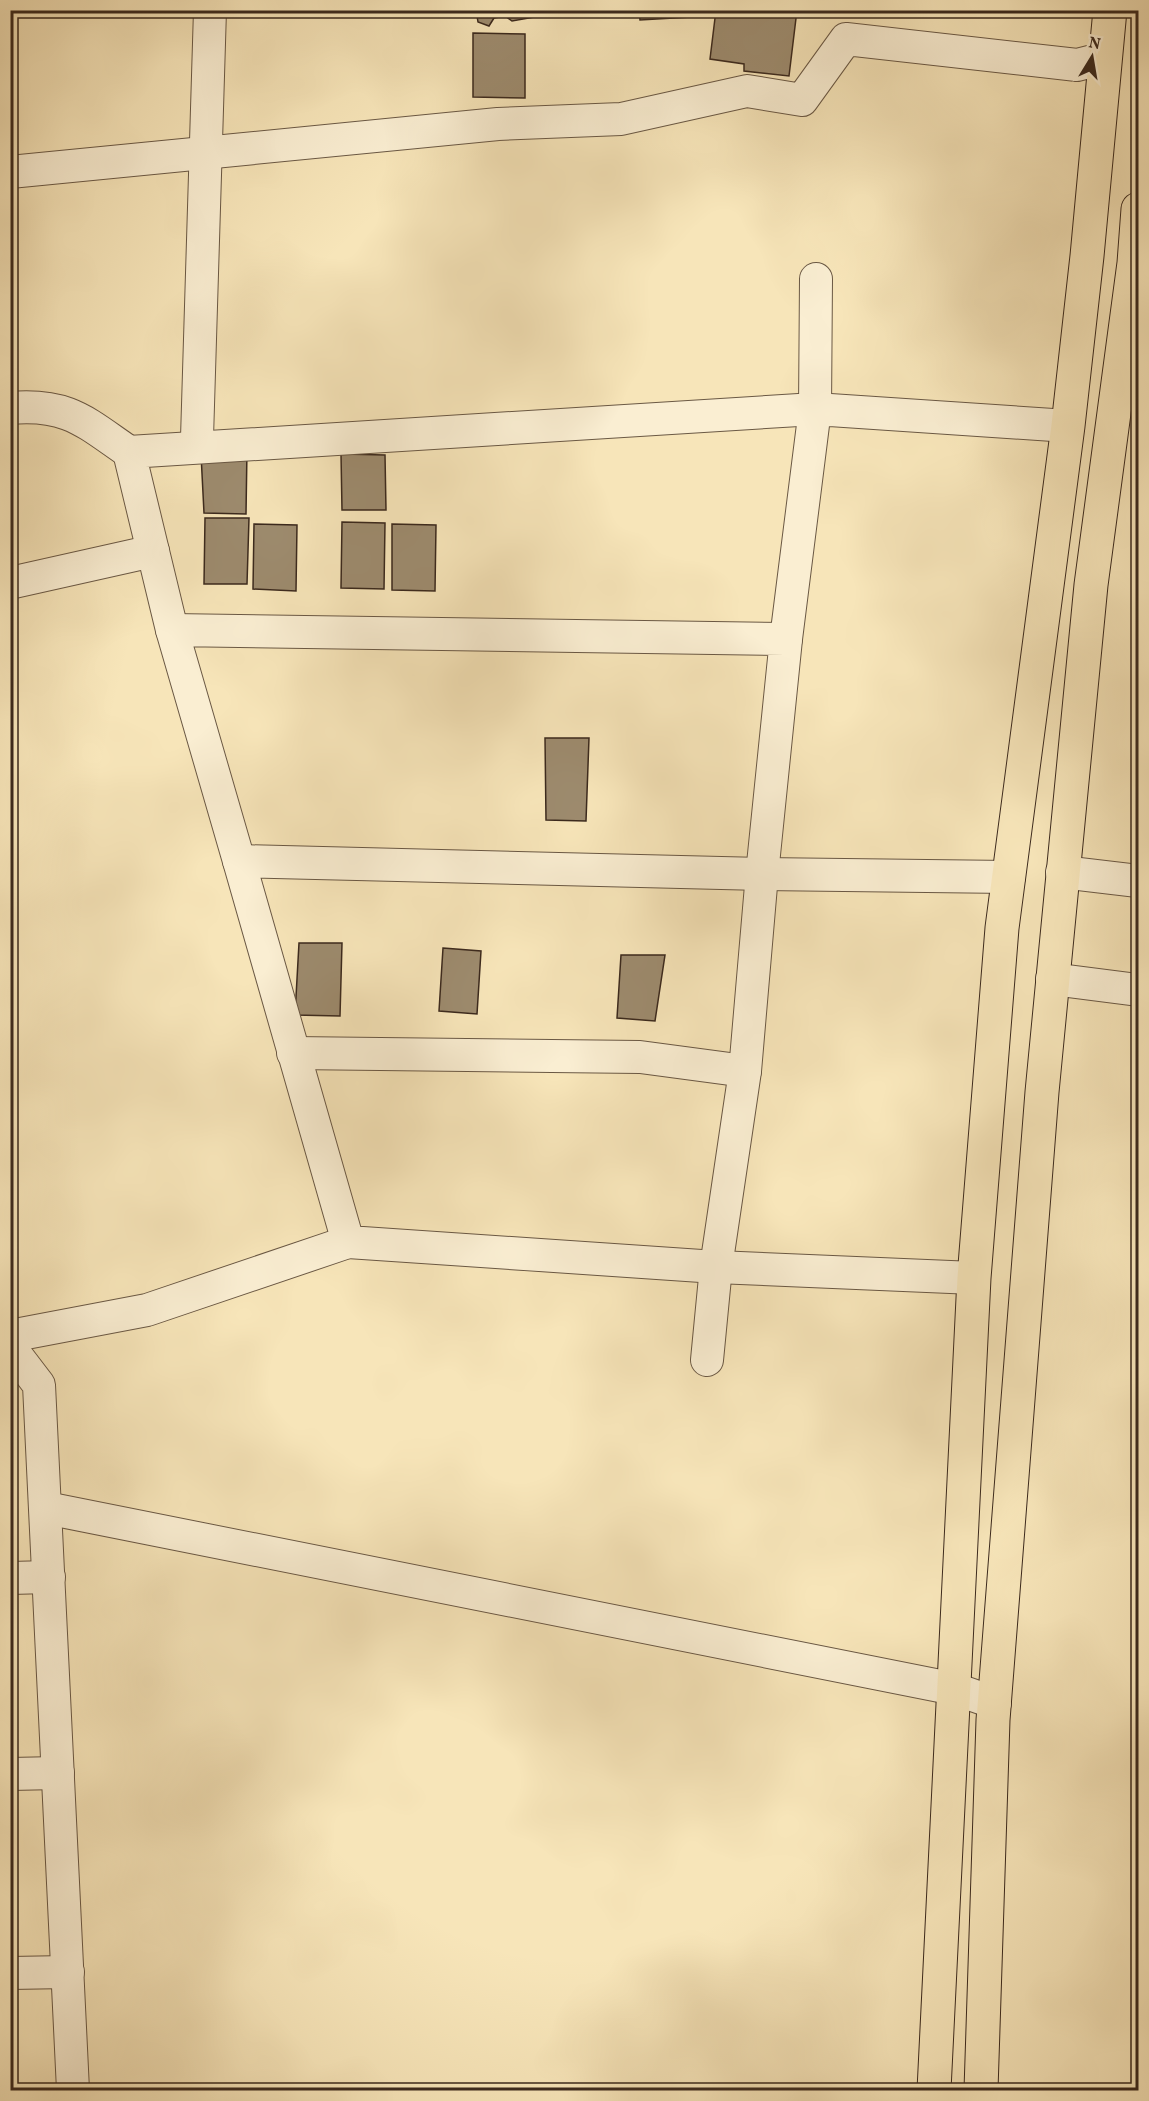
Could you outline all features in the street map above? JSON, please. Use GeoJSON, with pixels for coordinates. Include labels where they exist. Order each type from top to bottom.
{"type":"FeatureCollection","features":[{"type":"Feature","properties":{"kind":"main road"},"geometry":{"type":"LineString","coordinates":[[934,2091],[974,1278],[1001,940],[1068,426],[1087,256],[1110,10]]}},
{"type":"Feature","properties":{"kind":"main road"},"geometry":{"type":"LineString","coordinates":[[981,2091],[995,1702],[1052,980],[1092,585],[1136,263],[1138,209]]}},
{"type":"Feature","properties":{"kind":"street"},"geometry":{"type":"LineString","coordinates":[[197,438],[210,10]]}},
{"type":"Feature","properties":{"kind":"street"},"geometry":{"type":"LineString","coordinates":[[10,172],[28,172],[113,160],[498,124],[621,119],[747,91],[802,100],[846,39],[1077,65],[1105,58]]}},
{"type":"Feature","properties":{"kind":"street"},"geometry":{"type":"LineString","coordinates":[[707,1360],[716,1267],[745,1071],[786,639],[816,409],[816,279]]}},
{"type":"Feature","properties":{"kind":"street"},"geometry":{"type":"LineString","coordinates":[[10,408],[34,406],[72,414],[129,452],[816,409],[1068,426]]}},
{"type":"Feature","properties":{"kind":"street"},"geometry":{"type":"LineString","coordinates":[[129,452],[172,630],[348,1242]]}},
{"type":"Feature","properties":{"kind":"street"},"geometry":{"type":"LineString","coordinates":[[10,583],[153,550]]}},
{"type":"Feature","properties":{"kind":"street"},"geometry":{"type":"LineString","coordinates":[[172,630],[786,639]]}},
{"type":"Feature","properties":{"kind":"street"},"geometry":{"type":"LineString","coordinates":[[238,861],[762,874],[1009,877]]}},
{"type":"Feature","properties":{"kind":"street"},"geometry":{"type":"LineString","coordinates":[[1062,872],[1138,881]]}},
{"type":"Feature","properties":{"kind":"street"},"geometry":{"type":"LineString","coordinates":[[1052,980],[1138,990]]}},
{"type":"Feature","properties":{"kind":"street"},"geometry":{"type":"LineString","coordinates":[[293,1053],[640,1057],[745,1071]]}},
{"type":"Feature","properties":{"kind":"street"},"geometry":{"type":"LineString","coordinates":[[10,1336],[147,1310],[348,1242],[716,1267],[974,1278]]}},
{"type":"Feature","properties":{"kind":"street"},"geometry":{"type":"LineString","coordinates":[[10,1347],[39,1385],[73,2091]]}},
{"type":"Feature","properties":{"kind":"street"},"geometry":{"type":"LineString","coordinates":[[45,1508],[955,1689],[995,1702]]}},
{"type":"Feature","properties":{"kind":"street"},"geometry":{"type":"LineString","coordinates":[[10,1578],[49,1577]]}},
{"type":"Feature","properties":{"kind":"street"},"geometry":{"type":"LineString","coordinates":[[10,1774],[58,1773]]}},
{"type":"Feature","properties":{"kind":"street"},"geometry":{"type":"LineString","coordinates":[[10,1972],[68,1972]]}},
{"type":"Feature","properties":{"kind":"building"},"geometry":{"type":"Polygon","coordinates":[[[476,10],[534,10],[535,17],[512,21],[505,16],[494,18],[489,26],[478,22],[476,10]]]}},
{"type":"Feature","properties":{"kind":"building"},"geometry":{"type":"Polygon","coordinates":[[[639,10],[707,10],[708,16],[640,20],[639,10]]]}},
{"type":"Feature","properties":{"kind":"building"},"geometry":{"type":"Polygon","coordinates":[[[716,10],[797,10],[789,76],[744,71],[744,64],[710,59],[716,10]]]}},
{"type":"Feature","properties":{"kind":"building"},"geometry":{"type":"Polygon","coordinates":[[[473,33],[525,34],[525,98],[473,97],[473,33]]]}},
{"type":"Feature","properties":{"kind":"building"},"geometry":{"type":"Polygon","coordinates":[[[247,449],[246,514],[204,513],[201,454],[247,449]]]}},
{"type":"Feature","properties":{"kind":"building"},"geometry":{"type":"Polygon","coordinates":[[[341,454],[385,455],[386,510],[342,510],[341,454]]]}},
{"type":"Feature","properties":{"kind":"building"},"geometry":{"type":"Polygon","coordinates":[[[205,518],[249,518],[247,584],[204,584],[205,518]]]}},
{"type":"Feature","properties":{"kind":"building"},"geometry":{"type":"Polygon","coordinates":[[[342,522],[385,523],[384,589],[341,588],[342,522]]]}},
{"type":"Feature","properties":{"kind":"building"},"geometry":{"type":"Polygon","coordinates":[[[254,524],[297,525],[296,591],[253,589],[254,524]]]}},
{"type":"Feature","properties":{"kind":"building"},"geometry":{"type":"Polygon","coordinates":[[[392,524],[436,525],[435,591],[392,590],[392,524]]]}},
{"type":"Feature","properties":{"kind":"building"},"geometry":{"type":"Polygon","coordinates":[[[545,738],[589,738],[586,821],[546,820],[545,738]]]}},
{"type":"Feature","properties":{"kind":"building"},"geometry":{"type":"Polygon","coordinates":[[[299,943],[342,943],[340,1016],[295,1015],[299,943]]]}},
{"type":"Feature","properties":{"kind":"building"},"geometry":{"type":"Polygon","coordinates":[[[443,948],[481,951],[477,1014],[439,1011],[443,948]]]}},
{"type":"Feature","properties":{"kind":"building"},"geometry":{"type":"Polygon","coordinates":[[[621,955],[665,955],[655,1021],[617,1018],[621,955]]]}}]}
